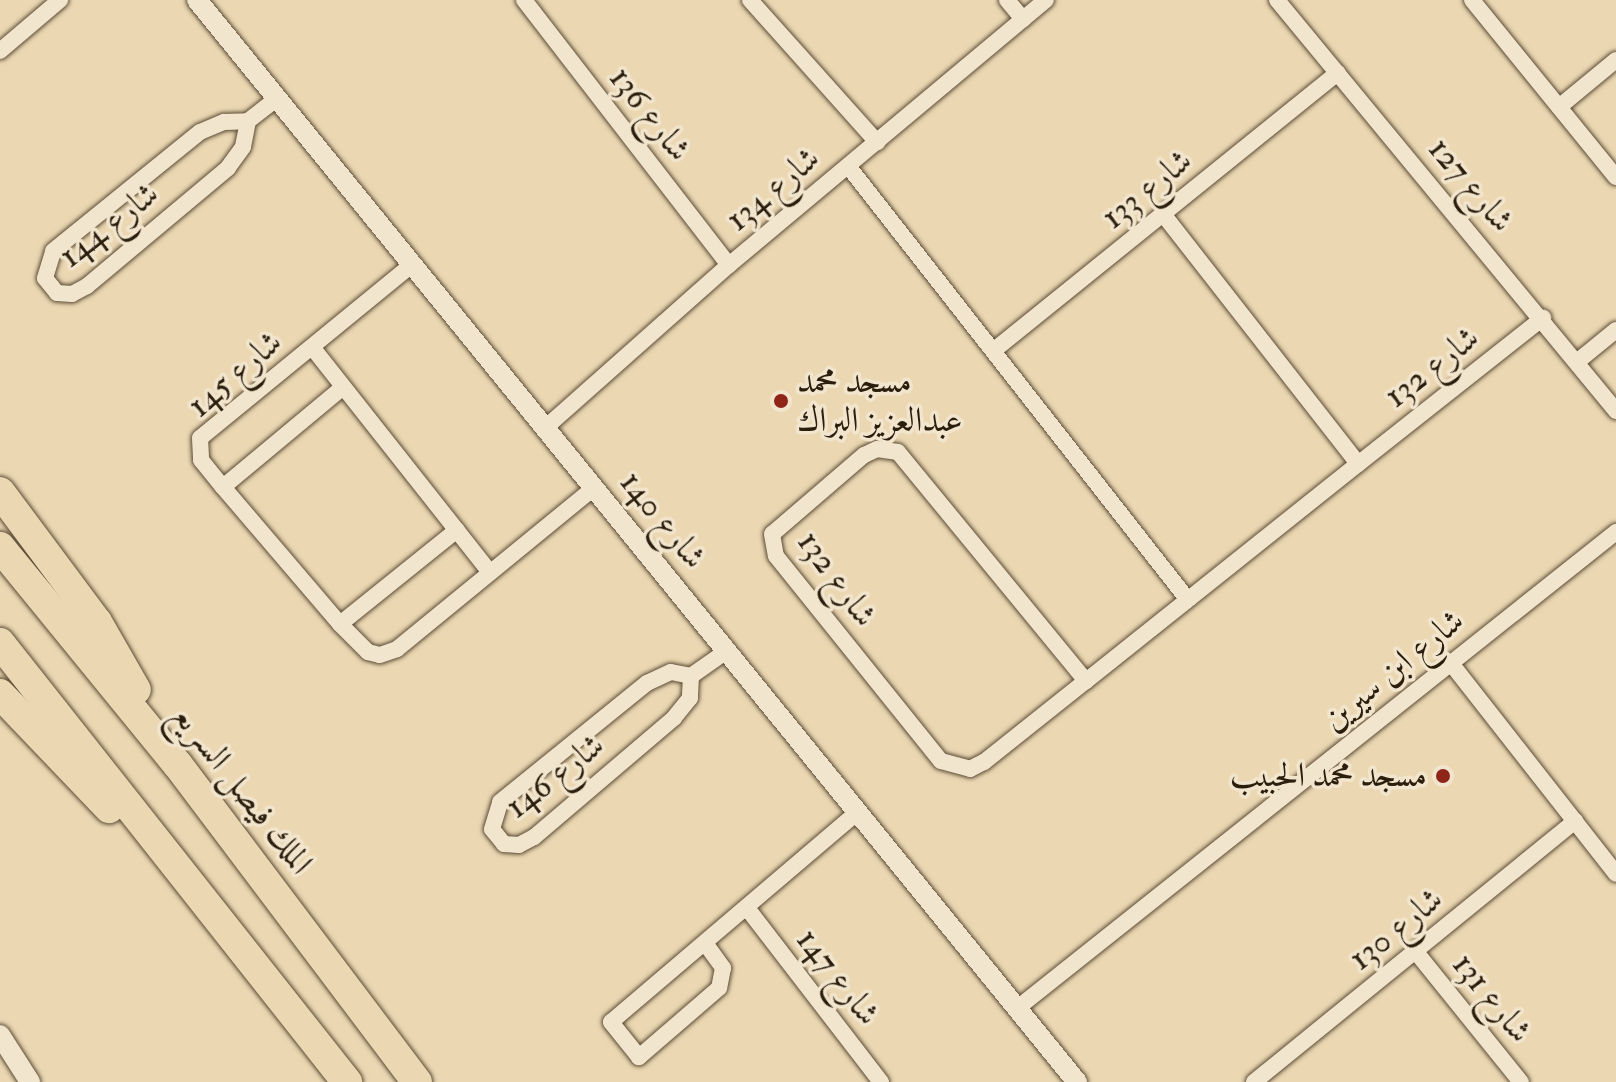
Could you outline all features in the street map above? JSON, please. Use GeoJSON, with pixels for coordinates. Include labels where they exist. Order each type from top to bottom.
{"type":"FeatureCollection","features":[{"type":"Feature","properties":{"kind":"highway"},"geometry":{"type":"LineString","coordinates":[[0,492],[97,622],[178,765]]}},
{"type":"Feature","properties":{"kind":"highway","name":"الملك فيصل السريع"},"geometry":{"type":"LineString","coordinates":[[0,547],[178,765],[417,1082]]}},
{"type":"Feature","properties":{"kind":"highway"},"geometry":{"type":"LineString","coordinates":[[0,643],[242,944],[347,1082]]}},
{"type":"Feature","properties":{"kind":"highway"},"geometry":{"type":"LineString","coordinates":[[0,694],[242,944]]}},
{"type":"Feature","properties":{"kind":"street"},"geometry":{"type":"LineString","coordinates":[[0,51],[60,0]]}},
{"type":"Feature","properties":{"kind":"street","name":"شارع 140"},"geometry":{"type":"LineString","coordinates":[[197,0],[409,267],[595,487],[857,813],[1020,1006],[1077,1082]]}},
{"type":"Feature","properties":{"kind":"street","name":"شارع 136"},"geometry":{"type":"LineString","coordinates":[[524,0],[729,265]]}},
{"type":"Feature","properties":{"kind":"street"},"geometry":{"type":"LineString","coordinates":[[750,0],[877,142]]}},
{"type":"Feature","properties":{"kind":"street"},"geometry":{"type":"LineString","coordinates":[[1007,0],[1023,19]]}},
{"type":"Feature","properties":{"kind":"street","name":"شارع 134"},"geometry":{"type":"LineString","coordinates":[[544,429],[729,265],[1046,0]]}},
{"type":"Feature","properties":{"kind":"street","name":"شارع 127"},"geometry":{"type":"LineString","coordinates":[[1277,0],[1543,318],[1616,411]]}},
{"type":"Feature","properties":{"kind":"street"},"geometry":{"type":"LineString","coordinates":[[1472,0],[1616,177]]}},
{"type":"Feature","properties":{"kind":"street"},"geometry":{"type":"LineString","coordinates":[[1559,107],[1616,60]]}},
{"type":"Feature","properties":{"kind":"street","name":"شارع 133"},"geometry":{"type":"LineString","coordinates":[[993,351],[1338,73]]}},
{"type":"Feature","properties":{"kind":"street","name":"شارع 144"},"geometry":{"type":"LineString","coordinates":[[248,121],[243,147],[228,168],[87,286],[72,294],[57,293],[45,278],[53,251],[200,132],[224,122],[248,121],[276,99]]}},
{"type":"Feature","properties":{"kind":"street"},"geometry":{"type":"LineString","coordinates":[[848,166],[1188,600]]}},
{"type":"Feature","properties":{"kind":"street"},"geometry":{"type":"LineString","coordinates":[[1163,214],[1358,464]]}},
{"type":"Feature","properties":{"kind":"street","name":"شارع 145"},"geometry":{"type":"LineString","coordinates":[[409,267],[200,438],[201,460],[223,487],[340,624],[368,652],[397,649],[595,487]]}},
{"type":"Feature","properties":{"kind":"street","name":"شارع 132"},"geometry":{"type":"LineString","coordinates":[[1086,681],[898,452],[877,449],[864,455],[772,534],[776,556],[947,766],[961,770],[977,767],[1086,681],[1188,600],[1358,464],[1543,318]]}},
{"type":"Feature","properties":{"kind":"street"},"geometry":{"type":"LineString","coordinates":[[1578,361],[1616,330]]}},
{"type":"Feature","properties":{"kind":"street","name":"شارع 145"},"geometry":{"type":"LineString","coordinates":[[312,347],[490,572]]}},
{"type":"Feature","properties":{"kind":"street"},"geometry":{"type":"LineString","coordinates":[[223,487],[343,387]]}},
{"type":"Feature","properties":{"kind":"street"},"geometry":{"type":"LineString","coordinates":[[340,624],[457,530]]}},
{"type":"Feature","properties":{"kind":"street","name":"شارع ابن سيرين"},"geometry":{"type":"LineString","coordinates":[[1020,1006],[1616,532]]}},
{"type":"Feature","properties":{"kind":"street","name":"شارع 146"},"geometry":{"type":"LineString","coordinates":[[691,676],[690,698],[674,718],[534,837],[519,845],[504,844],[492,829],[500,802],[647,683],[671,672],[691,676],[728,650]]}},
{"type":"Feature","properties":{"kind":"street"},"geometry":{"type":"LineString","coordinates":[[1450,662],[1616,874]]}},
{"type":"Feature","properties":{"kind":"street"},"geometry":{"type":"LineString","coordinates":[[705,943],[723,968],[719,988],[639,1057],[611,1022],[857,813]]}},
{"type":"Feature","properties":{"kind":"street","name":"شارع 130"},"geometry":{"type":"LineString","coordinates":[[1261,1080],[1575,821]]}},
{"type":"Feature","properties":{"kind":"street","name":"شارع 147"},"geometry":{"type":"LineString","coordinates":[[747,908],[881,1082]]}},
{"type":"Feature","properties":{"kind":"street","name":"شارع 131"},"geometry":{"type":"LineString","coordinates":[[1416,952],[1521,1082]]}},
{"type":"Feature","properties":{"kind":"street"},"geometry":{"type":"LineString","coordinates":[[0,1035],[30,1082]]}},
{"type":"Feature","properties":{"kind":"place","name":"مسجد محمد عبدالعزيز البراك"},"geometry":{"type":"Point","coordinates":[781,401]}},
{"type":"Feature","properties":{"kind":"place","name":"مسجد محمد الحبيب"},"geometry":{"type":"Point","coordinates":[1443,776]}}]}
